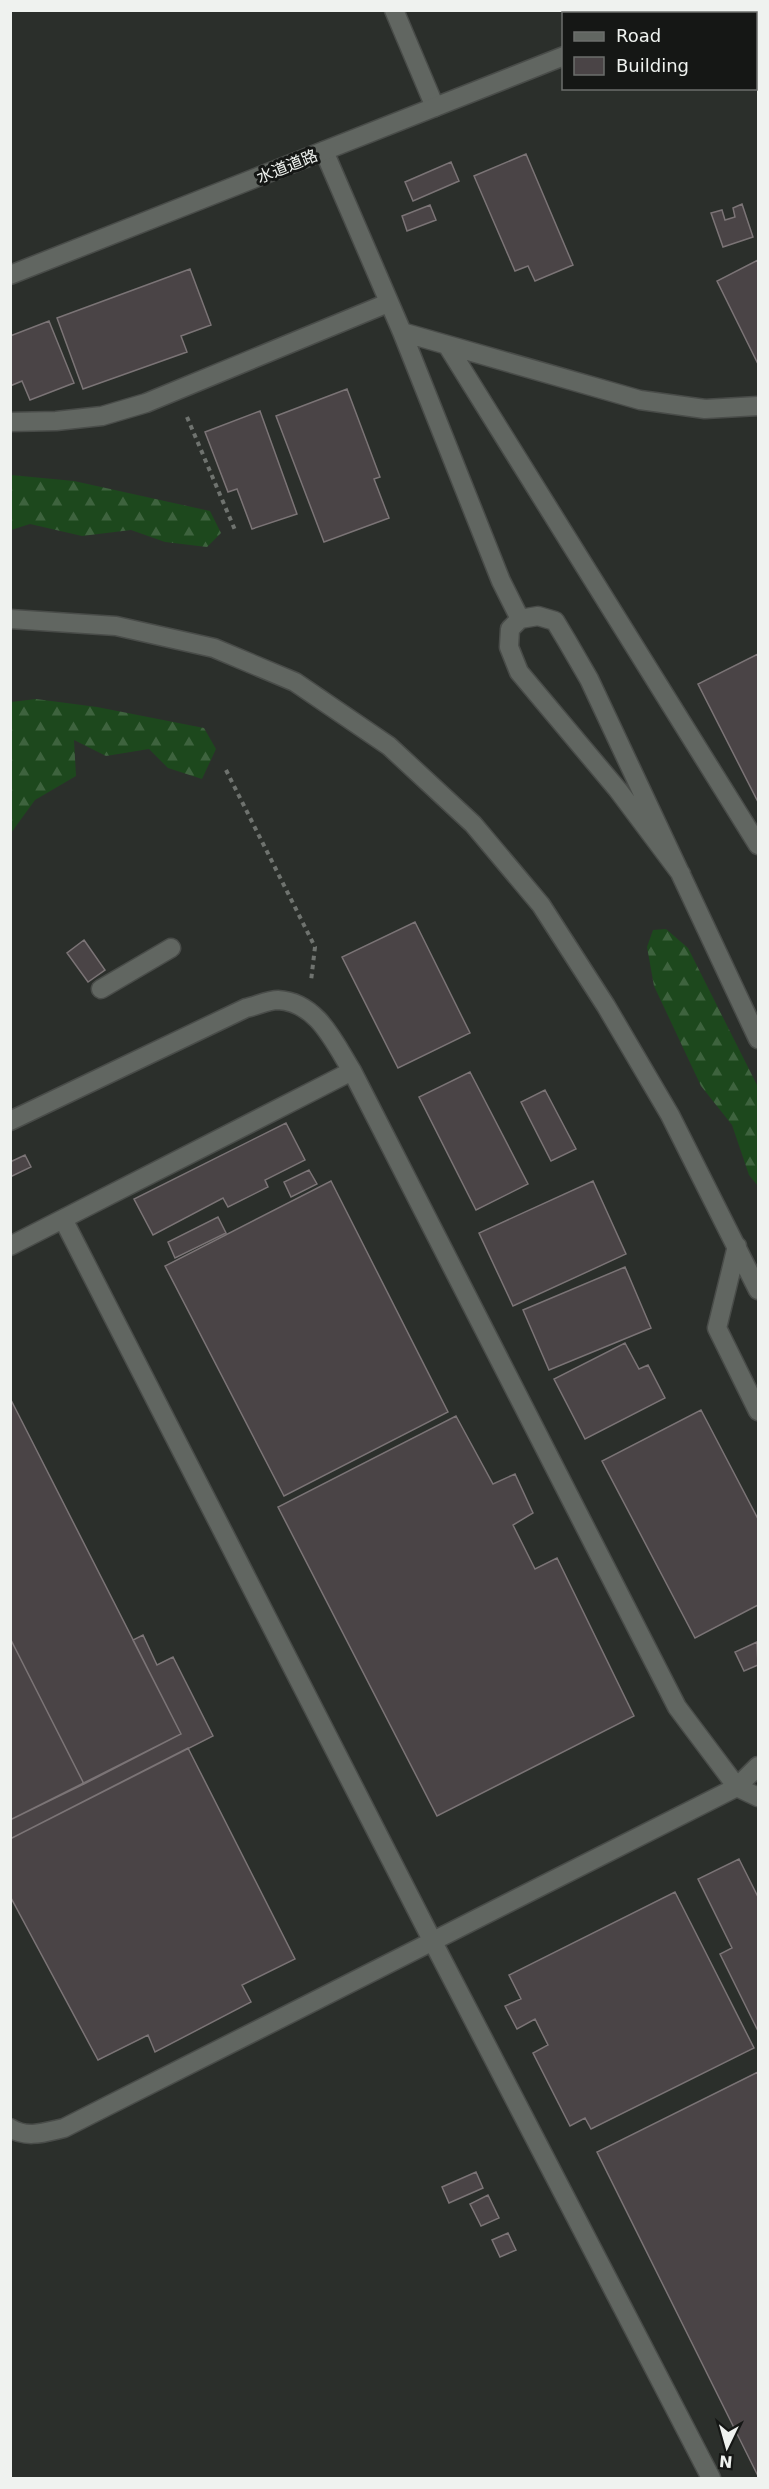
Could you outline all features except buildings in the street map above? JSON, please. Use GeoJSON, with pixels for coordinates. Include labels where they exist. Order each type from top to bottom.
{"type":"FeatureCollection","features":[{"type":"Feature","properties":{"kind":"street"},"geometry":{"type":"LineString","coordinates":[[394,10],[435,107]]}},
{"type":"Feature","properties":{"kind":"street","name":"水道道路"},"geometry":{"type":"LineString","coordinates":[[10,275],[562,57]]}},
{"type":"Feature","properties":{"kind":"street"},"geometry":{"type":"LineString","coordinates":[[324,151],[402,332],[501,581],[520,619]]}},
{"type":"Feature","properties":{"kind":"street"},"geometry":{"type":"LineString","coordinates":[[10,422],[56,421],[102,416],[146,403],[388,303]]}},
{"type":"Feature","properties":{"kind":"street"},"geometry":{"type":"LineString","coordinates":[[402,332],[640,400],[705,409],[759,406]]}},
{"type":"Feature","properties":{"kind":"street"},"geometry":{"type":"LineString","coordinates":[[447,345],[759,844]]}},
{"type":"Feature","properties":{"kind":"street"},"geometry":{"type":"LineString","coordinates":[[681,874],[618,790],[519,672],[509,647],[510,629],[520,619],[538,616],[555,621],[589,679],[681,874],[752,1013],[759,1040]]}},
{"type":"Feature","properties":{"kind":"street"},"geometry":{"type":"LineString","coordinates":[[10,619],[116,626],[214,648],[295,682],[389,746],[473,824],[541,905],[606,1006],[670,1115],[759,1290]]}},
{"type":"Feature","properties":{"kind":"street"},"geometry":{"type":"LineString","coordinates":[[100,989],[171,948]]}},
{"type":"Feature","properties":{"kind":"street"},"geometry":{"type":"LineString","coordinates":[[10,1121],[246,1008],[277,1000],[308,1009],[327,1030],[352,1071],[677,1707],[737,1786],[759,1797]]}},
{"type":"Feature","properties":{"kind":"street"},"geometry":{"type":"LineString","coordinates":[[10,1246],[352,1071]]}},
{"type":"Feature","properties":{"kind":"street"},"geometry":{"type":"LineString","coordinates":[[63,1219],[433,1942],[711,2478]]}},
{"type":"Feature","properties":{"kind":"street"},"geometry":{"type":"LineString","coordinates":[[737,1246],[717,1328],[759,1411]]}},
{"type":"Feature","properties":{"kind":"street"},"geometry":{"type":"LineString","coordinates":[[10,2128],[17,2132],[38,2135],[64,2128],[737,1786],[759,1766]]}},
{"type":"Feature","properties":{"kind":"path"},"geometry":{"type":"LineString","coordinates":[[176,391],[235,530]]}},
{"type":"Feature","properties":{"kind":"path"},"geometry":{"type":"LineString","coordinates":[[226,770],[315,947],[308,1009]]}},
{"type":"Feature","properties":{"kind":"green space"},"geometry":{"type":"Polygon","coordinates":[[[11,475],[74,481],[210,511],[221,533],[207,547],[165,542],[131,530],[82,536],[30,524],[11,530],[11,475]]]}},
{"type":"Feature","properties":{"kind":"green space"},"geometry":{"type":"Polygon","coordinates":[[[36,699],[97,707],[204,728],[216,749],[202,779],[168,768],[149,749],[106,756],[74,740],[76,776],[35,800],[11,833],[11,702],[36,699]]]}},
{"type":"Feature","properties":{"kind":"green space"},"geometry":{"type":"Polygon","coordinates":[[[666,929],[688,948],[758,1087],[758,1186],[749,1175],[732,1125],[701,1086],[654,986],[647,947],[653,930],[666,929]]]}}]}
